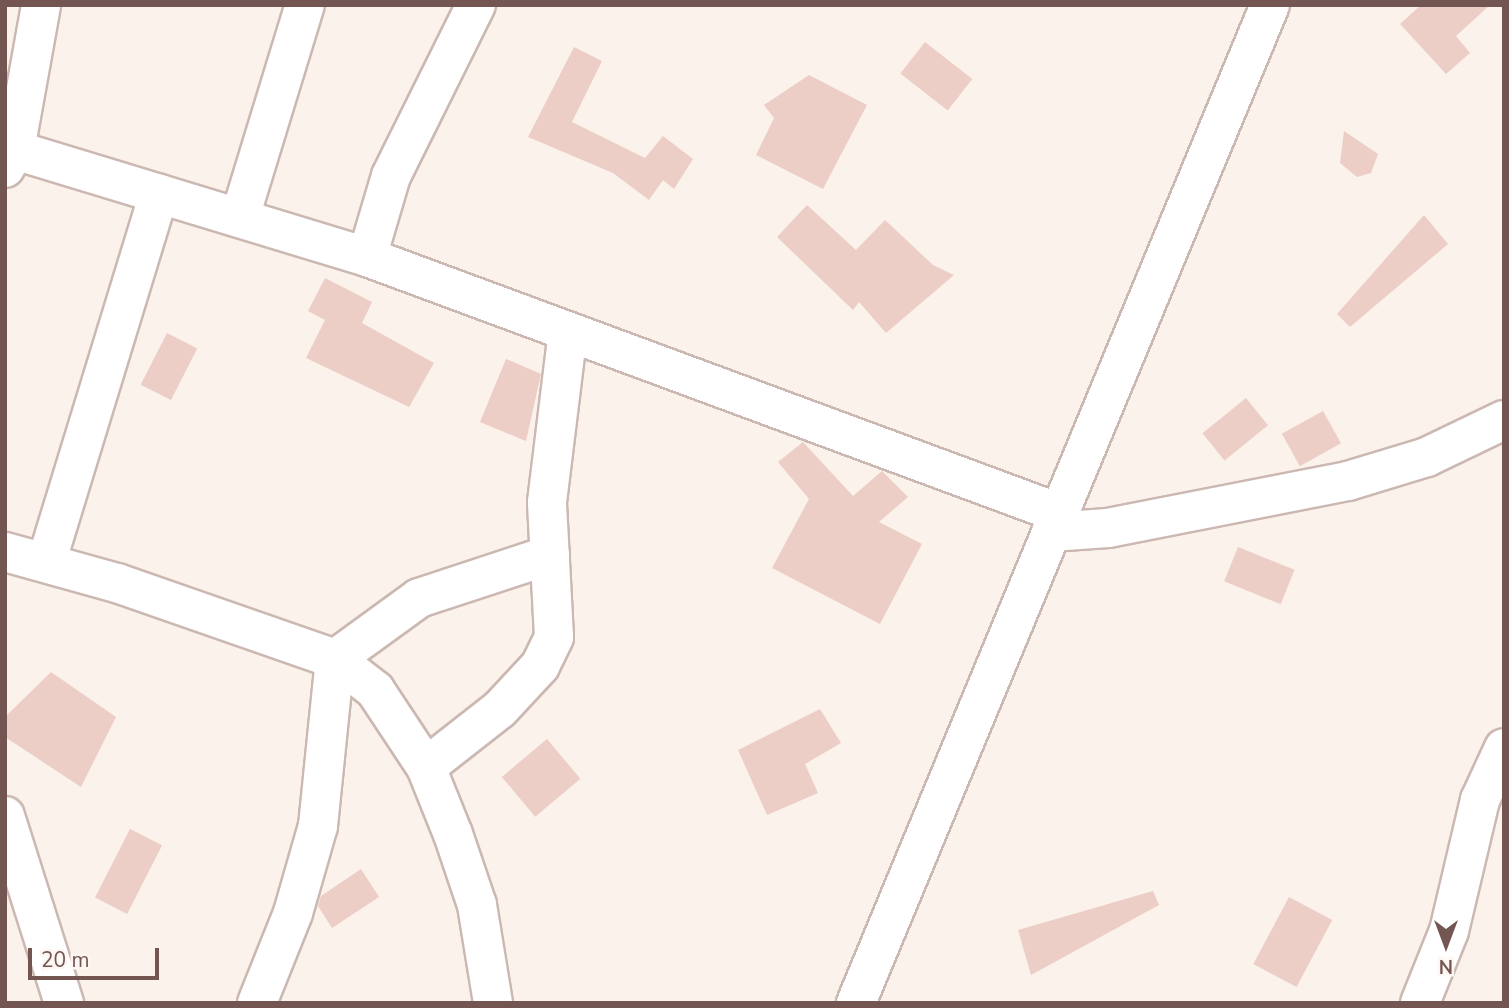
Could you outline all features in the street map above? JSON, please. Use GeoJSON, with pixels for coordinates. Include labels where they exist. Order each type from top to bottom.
{"type":"FeatureCollection","features":[{"type":"Feature","properties":{"kind":"street"},"geometry":{"type":"LineString","coordinates":[[41,5],[8,155],[240,217],[367,257],[620,351],[1055,522],[1187,514],[1348,481],[1427,457],[1504,421]]}},
{"type":"Feature","properties":{"kind":"street"},"geometry":{"type":"LineString","coordinates":[[240,217],[305,5]]}},
{"type":"Feature","properties":{"kind":"street"},"geometry":{"type":"LineString","coordinates":[[367,257],[391,176],[476,5]]}},
{"type":"Feature","properties":{"kind":"street"},"geometry":{"type":"LineString","coordinates":[[856,1003],[1270,5]]}},
{"type":"Feature","properties":{"kind":"street"},"geometry":{"type":"LineString","coordinates":[[47,560],[159,194]]}},
{"type":"Feature","properties":{"kind":"street"},"geometry":{"type":"LineString","coordinates":[[426,767],[500,709],[540,666],[554,637],[547,502],[568,332]]}},
{"type":"Feature","properties":{"kind":"street"},"geometry":{"type":"LineString","coordinates":[[562,384],[620,351]]}},
{"type":"Feature","properties":{"kind":"street"},"geometry":{"type":"LineString","coordinates":[[5,552],[47,560],[335,659],[399,716],[426,767],[477,905],[493,1003]]}},
{"type":"Feature","properties":{"kind":"street"},"geometry":{"type":"LineString","coordinates":[[257,1003],[293,913],[318,826],[335,659],[419,598],[550,555]]}},
{"type":"Feature","properties":{"kind":"street"},"geometry":{"type":"LineString","coordinates":[[1420,1003],[1449,930],[1480,800],[1504,748]]}},
{"type":"Feature","properties":{"kind":"street"},"geometry":{"type":"LineString","coordinates":[[5,816],[64,1003]]}},
{"type":"Feature","properties":{"kind":"building"},"geometry":{"type":"Polygon","coordinates":[[[1421,5],[1490,5],[1456,36],[1470,53],[1446,74],[1400,24],[1421,5]]]}},
{"type":"Feature","properties":{"kind":"building"},"geometry":{"type":"Polygon","coordinates":[[[925,42],[972,79],[948,110],[900,74],[925,42]]]}},
{"type":"Feature","properties":{"kind":"building"},"geometry":{"type":"Polygon","coordinates":[[[574,47],[602,61],[572,122],[645,158],[663,136],[693,159],[674,189],[663,180],[649,200],[613,173],[528,137],[574,47]]]}},
{"type":"Feature","properties":{"kind":"building"},"geometry":{"type":"Polygon","coordinates":[[[809,75],[867,105],[823,189],[756,155],[774,118],[764,105],[809,75]]]}},
{"type":"Feature","properties":{"kind":"building"},"geometry":{"type":"Polygon","coordinates":[[[1344,131],[1378,154],[1371,173],[1357,177],[1340,163],[1344,131]]]}},
{"type":"Feature","properties":{"kind":"building"},"geometry":{"type":"Polygon","coordinates":[[[807,205],[856,250],[885,220],[933,265],[954,275],[886,333],[859,302],[853,310],[777,237],[807,205]]]}},
{"type":"Feature","properties":{"kind":"building"},"geometry":{"type":"Polygon","coordinates":[[[1424,215],[1448,244],[1350,327],[1337,314],[1424,215]]]}},
{"type":"Feature","properties":{"kind":"building"},"geometry":{"type":"Polygon","coordinates":[[[325,278],[372,302],[362,323],[434,363],[409,407],[306,358],[325,320],[308,311],[325,278]]]}},
{"type":"Feature","properties":{"kind":"building"},"geometry":{"type":"Polygon","coordinates":[[[167,333],[197,348],[171,400],[141,385],[167,333]]]}},
{"type":"Feature","properties":{"kind":"building"},"geometry":{"type":"Polygon","coordinates":[[[506,359],[541,374],[526,441],[480,422],[506,359]]]}},
{"type":"Feature","properties":{"kind":"building"},"geometry":{"type":"Polygon","coordinates":[[[1246,398],[1268,425],[1225,460],[1202,433],[1246,398]]]}},
{"type":"Feature","properties":{"kind":"building"},"geometry":{"type":"Polygon","coordinates":[[[1323,411],[1341,443],[1300,466],[1282,434],[1323,411]]]}},
{"type":"Feature","properties":{"kind":"building"},"geometry":{"type":"Polygon","coordinates":[[[803,442],[853,496],[882,471],[908,497],[879,522],[922,544],[880,624],[772,568],[809,499],[778,462],[803,442]]]}},
{"type":"Feature","properties":{"kind":"building"},"geometry":{"type":"Polygon","coordinates":[[[1238,547],[1295,570],[1281,604],[1224,581],[1238,547]]]}},
{"type":"Feature","properties":{"kind":"building"},"geometry":{"type":"Polygon","coordinates":[[[51,672],[116,717],[81,787],[5,737],[5,717],[51,672]]]}},
{"type":"Feature","properties":{"kind":"building"},"geometry":{"type":"Polygon","coordinates":[[[820,709],[841,743],[805,764],[818,793],[767,815],[738,750],[820,709]]]}},
{"type":"Feature","properties":{"kind":"building"},"geometry":{"type":"Polygon","coordinates":[[[547,739],[580,779],[535,817],[502,777],[547,739]]]}},
{"type":"Feature","properties":{"kind":"building"},"geometry":{"type":"Polygon","coordinates":[[[130,829],[162,845],[127,914],[95,898],[130,829]]]}},
{"type":"Feature","properties":{"kind":"building"},"geometry":{"type":"Polygon","coordinates":[[[361,869],[379,897],[332,928],[318,906],[321,896],[361,869]]]}},
{"type":"Feature","properties":{"kind":"building"},"geometry":{"type":"Polygon","coordinates":[[[1153,891],[1159,905],[1031,975],[1018,930],[1153,891]]]}},
{"type":"Feature","properties":{"kind":"building"},"geometry":{"type":"Polygon","coordinates":[[[1289,897],[1332,920],[1297,987],[1253,964],[1289,897]]]}}]}
